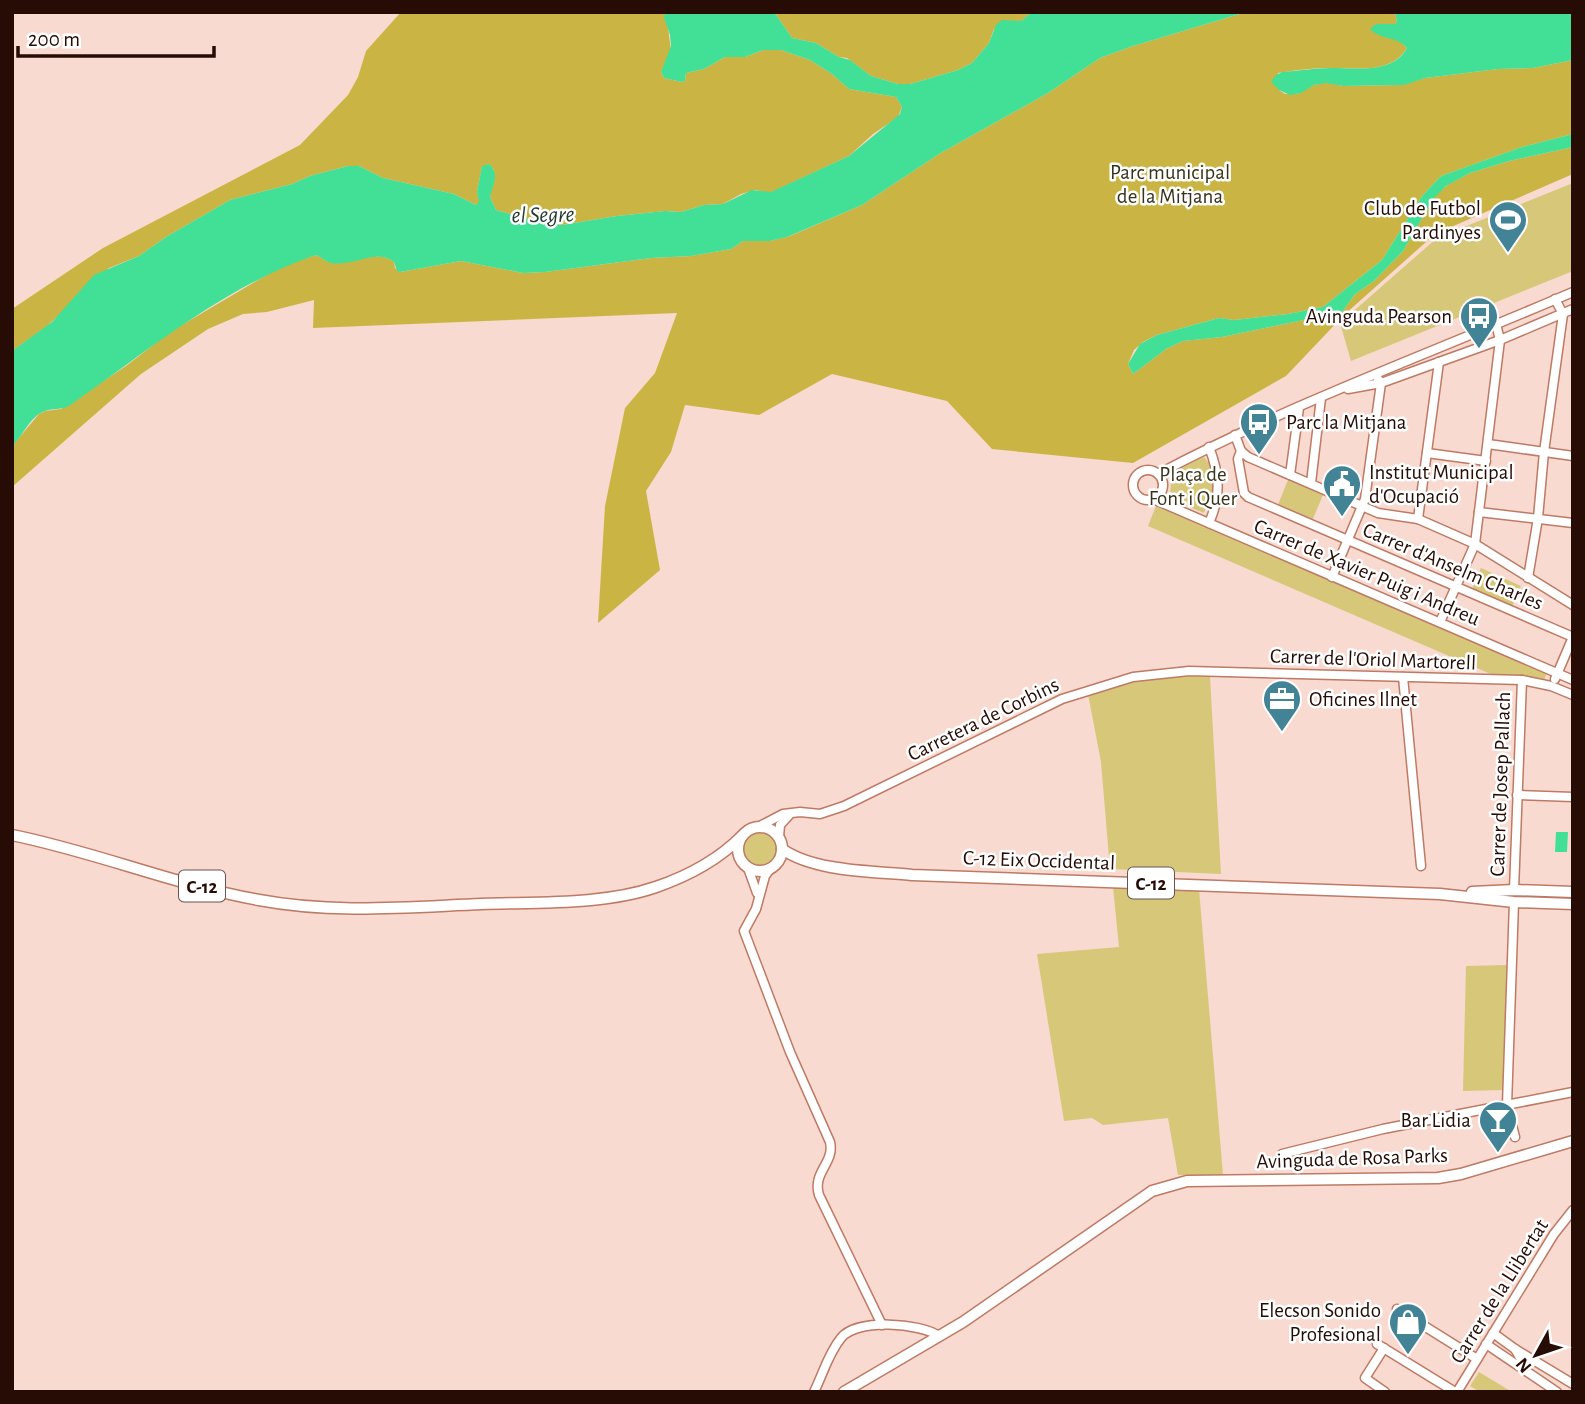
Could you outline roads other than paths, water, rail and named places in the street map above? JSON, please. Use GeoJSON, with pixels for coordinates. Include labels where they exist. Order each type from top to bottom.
{"type":"FeatureCollection","features":[{"type":"Feature","properties":{"kind":"main road"},"geometry":{"type":"LineString","coordinates":[[713,861],[746,831],[758,827],[770,829],[779,837],[781,855],[772,868]]}},
{"type":"Feature","properties":{"kind":"main road","name":"C-12"},"geometry":{"type":"LineString","coordinates":[[12,835],[49,842],[238,895],[332,909],[502,904],[615,896],[657,887],[713,861]]}},
{"type":"Feature","properties":{"kind":"main road"},"geometry":{"type":"LineString","coordinates":[[742,836],[737,852],[745,866]]}},
{"type":"Feature","properties":{"kind":"main road"},"geometry":{"type":"LineString","coordinates":[[782,849],[805,861]]}},
{"type":"Feature","properties":{"kind":"main road"},"geometry":{"type":"LineString","coordinates":[[713,861],[736,861],[763,872],[805,861]]}},
{"type":"Feature","properties":{"kind":"main road","name":"C-12 Eix Occidental"},"geometry":{"type":"LineString","coordinates":[[805,861],[912,875],[1440,894]]}},
{"type":"Feature","properties":{"kind":"main road"},"geometry":{"type":"LineString","coordinates":[[1440,894],[1514,890],[1573,892]]}},
{"type":"Feature","properties":{"kind":"main road"},"geometry":{"type":"LineString","coordinates":[[1514,890],[1514,902]]}},
{"type":"Feature","properties":{"kind":"main road"},"geometry":{"type":"LineString","coordinates":[[1440,894],[1514,902],[1573,904]]}},
{"type":"Feature","properties":{"kind":"main road","name":"Avinguda de Rosa Parks"},"geometry":{"type":"LineString","coordinates":[[844,1392],[1003,1296],[1152,1191],[1187,1181],[1438,1178],[1461,1174],[1573,1141]]}},
{"type":"Feature","properties":{"kind":"street"},"geometry":{"type":"LineString","coordinates":[[1158,474],[1163,485],[1159,499],[1140,497],[1133,485],[1137,476],[1144,471],[1158,474],[1209,447],[1374,373],[1573,292]]}},
{"type":"Feature","properties":{"kind":"street"},"geometry":{"type":"LineString","coordinates":[[1528,578],[1563,314],[1555,299]]}},
{"type":"Feature","properties":{"kind":"street"},"geometry":{"type":"LineString","coordinates":[[1335,392],[1381,383],[1500,340],[1573,309]]}},
{"type":"Feature","properties":{"kind":"street"},"geometry":{"type":"LineString","coordinates":[[1440,622],[1475,544],[1500,340],[1496,324]]}},
{"type":"Feature","properties":{"kind":"street"},"geometry":{"type":"LineString","coordinates":[[1418,519],[1439,362]]}},
{"type":"Feature","properties":{"kind":"street"},"geometry":{"type":"LineString","coordinates":[[1332,577],[1363,506],[1381,383],[1374,373]]}},
{"type":"Feature","properties":{"kind":"street"},"geometry":{"type":"LineString","coordinates":[[1311,483],[1321,398]]}},
{"type":"Feature","properties":{"kind":"street"},"geometry":{"type":"LineString","coordinates":[[1290,475],[1299,408]]}},
{"type":"Feature","properties":{"kind":"street"},"geometry":{"type":"LineString","coordinates":[[1235,435],[1241,451],[1248,457],[1378,513],[1418,519],[1475,544],[1573,605]]}},
{"type":"Feature","properties":{"kind":"street"},"geometry":{"type":"LineString","coordinates":[[1488,444],[1573,456]]}},
{"type":"Feature","properties":{"kind":"street"},"geometry":{"type":"LineString","coordinates":[[1209,447],[1219,486],[1216,507],[1209,523]]}},
{"type":"Feature","properties":{"kind":"street","name":"Carrer d'Anselm Charles"},"geometry":{"type":"LineString","coordinates":[[1241,451],[1238,459],[1245,495],[1573,637]]}},
{"type":"Feature","properties":{"kind":"street"},"geometry":{"type":"LineString","coordinates":[[1427,453],[1486,461]]}},
{"type":"Feature","properties":{"kind":"street","name":"Carrer de Xavier Puig i Andreu"},"geometry":{"type":"LineString","coordinates":[[1159,499],[1332,577],[1573,680]]}},
{"type":"Feature","properties":{"kind":"street"},"geometry":{"type":"LineString","coordinates":[[1479,512],[1573,523]]}},
{"type":"Feature","properties":{"kind":"street"},"geometry":{"type":"LineString","coordinates":[[1551,686],[1573,637]]}},
{"type":"Feature","properties":{"kind":"street","name":"Carrer de l'Oriol Martorell"},"geometry":{"type":"LineString","coordinates":[[1195,671],[1522,680],[1551,686],[1573,695]]}},
{"type":"Feature","properties":{"kind":"street","name":"Carretera de Corbins"},"geometry":{"type":"LineString","coordinates":[[792,813],[820,814],[844,806],[1062,699],[1133,677],[1195,671]]}},
{"type":"Feature","properties":{"kind":"street"},"geometry":{"type":"LineString","coordinates":[[1403,677],[1421,866]]}},
{"type":"Feature","properties":{"kind":"street","name":"Carrer de Josep Pallach"},"geometry":{"type":"LineString","coordinates":[[1514,890],[1522,680]]}},
{"type":"Feature","properties":{"kind":"street"},"geometry":{"type":"LineString","coordinates":[[1517,795],[1573,797]]}},
{"type":"Feature","properties":{"kind":"street"},"geometry":{"type":"LineString","coordinates":[[758,827],[783,814],[792,813]]}},
{"type":"Feature","properties":{"kind":"street"},"geometry":{"type":"LineString","coordinates":[[779,837],[778,830],[783,819],[792,813]]}},
{"type":"Feature","properties":{"kind":"street"},"geometry":{"type":"LineString","coordinates":[[745,866],[757,896]]}},
{"type":"Feature","properties":{"kind":"street"},"geometry":{"type":"LineString","coordinates":[[772,868],[765,876],[757,896],[756,909],[744,928],[745,934],[790,1052],[832,1149],[817,1181],[817,1189],[882,1325]]}},
{"type":"Feature","properties":{"kind":"street","name":"Carrer de Josep Pallach"},"geometry":{"type":"LineString","coordinates":[[1514,902],[1507,1105],[1515,1138]]}},
{"type":"Feature","properties":{"kind":"street"},"geometry":{"type":"LineString","coordinates":[[1282,1154],[1383,1129],[1573,1092]]}},
{"type":"Feature","properties":{"kind":"street","name":"Carrer de la Llibertat"},"geometry":{"type":"LineString","coordinates":[[1456,1392],[1554,1234],[1573,1210]]}},
{"type":"Feature","properties":{"kind":"street"},"geometry":{"type":"LineString","coordinates":[[1397,1309],[1477,1359]]}},
{"type":"Feature","properties":{"kind":"street"},"geometry":{"type":"LineString","coordinates":[[814,1392],[832,1351],[845,1333],[858,1328],[882,1325],[929,1329],[939,1336]]}},
{"type":"Feature","properties":{"kind":"street"},"geometry":{"type":"LineString","coordinates":[[1493,1334],[1573,1384]]}},
{"type":"Feature","properties":{"kind":"street"},"geometry":{"type":"LineString","coordinates":[[1486,1344],[1558,1392]]}},
{"type":"Feature","properties":{"kind":"street"},"geometry":{"type":"LineString","coordinates":[[1385,1392],[1365,1378],[1380,1346],[1456,1392]]}},
{"type":"Feature","properties":{"kind":"street"},"geometry":{"type":"LineString","coordinates":[[1515,1349],[1528,1371]]}},
{"type":"Feature","properties":{"kind":"place","name":"Club de Futbol Pardinyes"},"geometry":{"type":"Point","coordinates":[1508,254]}},
{"type":"Feature","properties":{"kind":"place","name":"Avinguda Pearson"},"geometry":{"type":"Point","coordinates":[1479,350]}},
{"type":"Feature","properties":{"kind":"place","name":"Parc la Mitjana"},"geometry":{"type":"Point","coordinates":[1259,456]}},
{"type":"Feature","properties":{"kind":"place","name":"Institut Municipal d'Ocupació"},"geometry":{"type":"Point","coordinates":[1342,518]}},
{"type":"Feature","properties":{"kind":"place","name":"Oficines Ilnet"},"geometry":{"type":"Point","coordinates":[1282,733]}},
{"type":"Feature","properties":{"kind":"place","name":"Bar Lidia"},"geometry":{"type":"Point","coordinates":[1498,1154]}},
{"type":"Feature","properties":{"kind":"place","name":"Elecson Sonido Profesional"},"geometry":{"type":"Point","coordinates":[1408,1356]}},
{"type":"Feature","properties":{"kind":"park label","name":"Parc municipal de la Mitjana"},"geometry":{"type":"Point","coordinates":[1170,184]}},
{"type":"Feature","properties":{"kind":"park label","name":"Plaça de Font i Quer"},"geometry":{"type":"Point","coordinates":[1193,486]}},
{"type":"Feature","properties":{"kind":"water label","name":"el Segre"},"geometry":{"type":"Point","coordinates":[543,214]}}]}
